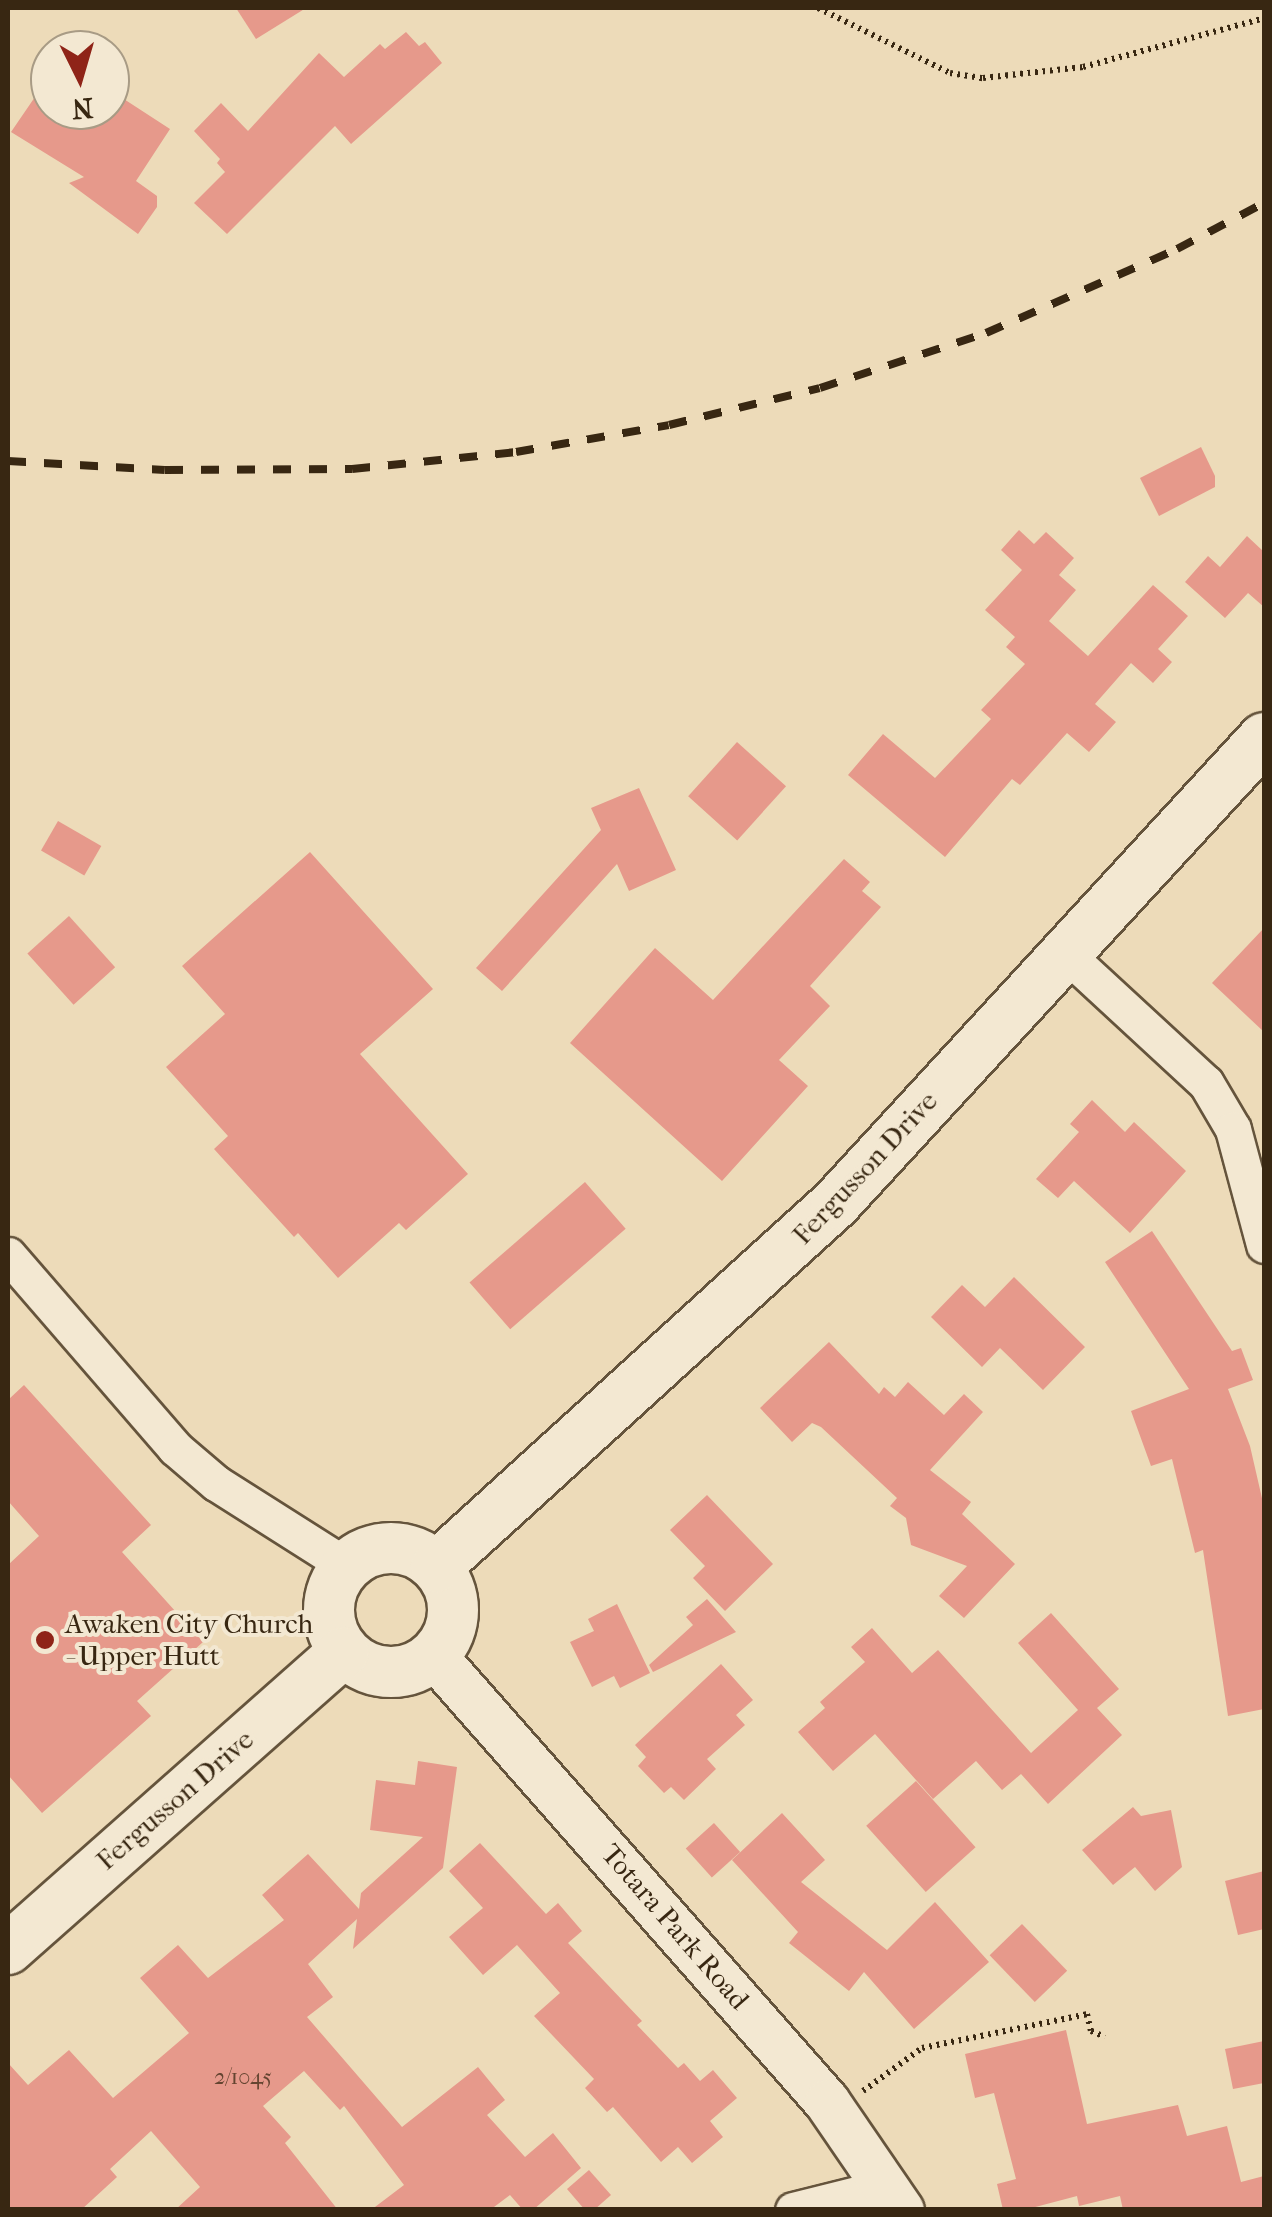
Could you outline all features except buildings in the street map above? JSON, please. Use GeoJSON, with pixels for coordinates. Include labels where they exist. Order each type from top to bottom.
{"type":"FeatureCollection","features":[{"type":"Feature","properties":{"kind":"main road","name":"Fergusson Drive"},"geometry":{"type":"LineString","coordinates":[[436,1568],[836,1203],[1264,738]]}},
{"type":"Feature","properties":{"kind":"main road"},"geometry":{"type":"LineString","coordinates":[[400,1549],[436,1568],[452,1596],[454,1613],[451,1628],[434,1656],[398,1672],[360,1665],[344,1652],[332,1630],[328,1610],[334,1584],[348,1566],[378,1550],[400,1549]]}},
{"type":"Feature","properties":{"kind":"main road","name":"Fergusson Drive"},"geometry":{"type":"LineString","coordinates":[[8,1948],[344,1652]]}},
{"type":"Feature","properties":{"kind":"street"},"geometry":{"type":"LineString","coordinates":[[1066,954],[1206,1082],[1233,1129],[1264,1245]]}},
{"type":"Feature","properties":{"kind":"street"},"geometry":{"type":"LineString","coordinates":[[8,1256],[176,1448],[257,1512],[348,1566]]}},
{"type":"Feature","properties":{"kind":"street","name":"Totara Park Road"},"geometry":{"type":"LineString","coordinates":[[434,1656],[834,2112],[895,2198]]}},
{"type":"Feature","properties":{"kind":"street"},"geometry":{"type":"LineString","coordinates":[[793,2210],[895,2198]]}},
{"type":"Feature","properties":{"kind":"path"},"geometry":{"type":"LineString","coordinates":[[818,8],[950,74],[984,78],[1083,66],[1264,18]]}},
{"type":"Feature","properties":{"kind":"path"},"geometry":{"type":"LineString","coordinates":[[834,2112],[922,2048],[1086,2014],[1091,2031],[1105,2036]]}},
{"type":"Feature","properties":{"kind":"railway"},"geometry":{"type":"LineString","coordinates":[[8,461],[165,470],[352,469],[516,452],[669,425],[820,388],[986,333],[1177,249],[1264,203]]}},
{"type":"Feature","properties":{"kind":"place","name":"Awaken City Church - Upper Hutt"},"geometry":{"type":"Point","coordinates":[45,1640]}}]}
